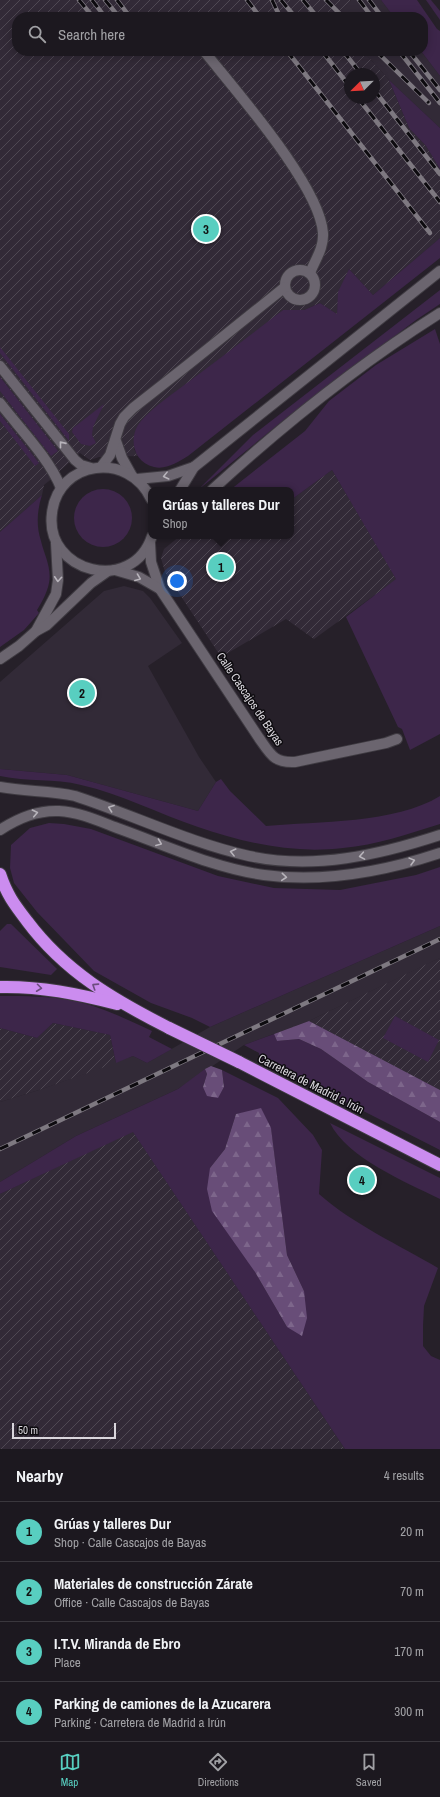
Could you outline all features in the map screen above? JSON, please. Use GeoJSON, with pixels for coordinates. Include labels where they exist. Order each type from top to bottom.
{"type":"FeatureCollection","features":[{"type":"Feature","properties":{"kind":"highway"},"geometry":{"type":"LineString","coordinates":[[0,874],[10,898],[34,931],[82,978],[128,1007]]}},
{"type":"Feature","properties":{"kind":"highway"},"geometry":{"type":"LineString","coordinates":[[0,987],[36,987],[77,994],[128,1007]]}},
{"type":"Feature","properties":{"kind":"highway","name":"Carretera de Madrid a Irún"},"geometry":{"type":"LineString","coordinates":[[128,1007],[239,1062],[440,1166]]}},
{"type":"Feature","properties":{"kind":"street"},"geometry":{"type":"LineString","coordinates":[[208,56],[280,148],[312,199],[321,221],[323,235],[321,248],[309,269]]}},
{"type":"Feature","properties":{"kind":"street"},"geometry":{"type":"LineString","coordinates":[[291,297],[285,287],[286,278],[292,272],[309,269]]}},
{"type":"Feature","properties":{"kind":"street"},"geometry":{"type":"LineString","coordinates":[[272,298],[291,297],[301,300],[310,296],[315,287],[313,277],[309,269]]}},
{"type":"Feature","properties":{"kind":"street"},"geometry":{"type":"LineString","coordinates":[[182,487],[194,467],[440,271]]}},
{"type":"Feature","properties":{"kind":"street"},"geometry":{"type":"LineString","coordinates":[[36,631],[56,594],[58,580],[56,541],[52,527],[52,514],[55,500],[61,488],[80,472],[96,468],[110,455],[116,441],[120,424],[124,417],[133,408],[285,287]]}},
{"type":"Feature","properties":{"kind":"street"},"geometry":{"type":"LineString","coordinates":[[215,487],[239,465],[358,370],[440,313]]}},
{"type":"Feature","properties":{"kind":"street"},"geometry":{"type":"LineString","coordinates":[[0,366],[81,465],[96,468],[118,469],[135,478],[160,478],[194,467]]}},
{"type":"Feature","properties":{"kind":"street"},"geometry":{"type":"LineString","coordinates":[[0,403],[48,463],[57,476],[61,488]]}},
{"type":"Feature","properties":{"kind":"street"},"geometry":{"type":"LineString","coordinates":[[116,441],[122,458],[135,478],[148,492]]}},
{"type":"Feature","properties":{"kind":"street"},"geometry":{"type":"LineString","coordinates":[[0,659],[19,646],[36,631],[47,625],[91,583],[111,571],[129,565],[141,556],[151,540]]}},
{"type":"Feature","properties":{"kind":"street","name":"Calle Cascajos de Bayas"},"geometry":{"type":"LineString","coordinates":[[151,540],[151,562],[160,589],[259,738],[276,759],[281,762],[295,762],[386,744],[397,739]]}},
{"type":"Feature","properties":{"kind":"street","name":"Calle Cascajos de Bayas"},"geometry":{"type":"LineString","coordinates":[[56,541],[65,554],[77,564],[92,570],[111,571],[139,577],[160,589]]}},
{"type":"Feature","properties":{"kind":"street"},"geometry":{"type":"LineString","coordinates":[[0,787],[17,791],[53,792],[75,796],[227,850],[275,860],[315,861],[348,858],[391,850],[440,835]]}},
{"type":"Feature","properties":{"kind":"street"},"geometry":{"type":"LineString","coordinates":[[0,830],[28,815],[40,812],[64,812],[103,822],[187,854],[232,868],[263,875],[304,878],[336,877],[365,873],[440,853]]}},
{"type":"Feature","properties":{"kind":"shaded area"},"geometry":{"type":"Polygon","coordinates":[[[0,0],[350,0],[351,2],[338,12],[12,12],[12,56],[367,56],[378,68],[344,68],[344,104],[380,104],[380,70],[389,80],[409,128],[426,146],[440,169],[440,238],[373,295],[349,269],[339,292],[337,314],[320,303],[304,310],[283,310],[134,449],[138,456],[99,457],[90,460],[80,453],[44,485],[42,495],[0,532],[0,0]]]}},
{"type":"Feature","properties":{"kind":"shaded area"},"geometry":{"type":"Polygon","coordinates":[[[350,0],[381,0],[390,12],[339,12],[351,1],[350,0]]]}},
{"type":"Feature","properties":{"kind":"shaded area"},"geometry":{"type":"Polygon","coordinates":[[[381,0],[417,0],[425,12],[390,12],[381,0]]]}},
{"type":"Feature","properties":{"kind":"shaded area"},"geometry":{"type":"Polygon","coordinates":[[[426,0],[431,0],[440,11],[440,20],[426,0]]]}},
{"type":"Feature","properties":{"kind":"shaded area"},"geometry":{"type":"Polygon","coordinates":[[[428,16],[440,31],[440,76],[425,56],[428,56],[428,16]]]}},
{"type":"Feature","properties":{"kind":"shaded area"},"geometry":{"type":"Polygon","coordinates":[[[367,56],[425,56],[440,76],[440,128],[389,80],[380,68],[378,68],[367,56]]]}},
{"type":"Feature","properties":{"kind":"shaded area"},"geometry":{"type":"Polygon","coordinates":[[[389,80],[440,128],[440,169],[426,146],[409,128],[389,80]]]}},
{"type":"Feature","properties":{"kind":"shaded area"},"geometry":{"type":"Polygon","coordinates":[[[440,238],[440,258],[188,456],[172,465],[158,468],[141,460],[134,448],[134,434],[137,427],[146,415],[283,310],[304,310],[320,303],[337,314],[338,292],[349,269],[373,295],[440,238]]]}},
{"type":"Feature","properties":{"kind":"shaded area"},"geometry":{"type":"Polygon","coordinates":[[[440,290],[440,304],[416,320],[285,419],[201,487],[253,435],[440,290]]]}},
{"type":"Feature","properties":{"kind":"shaded area"},"geometry":{"type":"Polygon","coordinates":[[[435,329],[440,344],[440,734],[410,750],[402,729],[398,727],[346,617],[396,579],[332,470],[294,498],[294,487],[234,487],[305,431],[329,401],[376,365],[435,329]]]}},
{"type":"Feature","properties":{"kind":"shaded area"},"geometry":{"type":"Polygon","coordinates":[[[0,347],[69,434],[69,441],[0,353],[0,347]]]}},
{"type":"Feature","properties":{"kind":"shaded area"},"geometry":{"type":"Polygon","coordinates":[[[0,377],[58,451],[51,456],[0,391],[0,377]]]}},
{"type":"Feature","properties":{"kind":"shaded area"},"geometry":{"type":"Polygon","coordinates":[[[104,404],[93,427],[92,435],[96,443],[90,446],[81,444],[72,432],[73,428],[104,404]]]}},
{"type":"Feature","properties":{"kind":"shaded area"},"geometry":{"type":"Polygon","coordinates":[[[0,414],[39,463],[35,466],[0,421],[0,414]]]}},
{"type":"Feature","properties":{"kind":"shaded area"},"geometry":{"type":"Polygon","coordinates":[[[332,470],[397,579],[314,639],[286,619],[221,657],[165,572],[161,558],[164,549],[176,539],[294,539],[294,498],[332,470]]]}},
{"type":"Feature","properties":{"kind":"shaded area"},"geometry":{"type":"Polygon","coordinates":[[[97,489],[109,489],[124,497],[132,512],[132,524],[124,539],[109,547],[97,547],[82,539],[74,524],[74,512],[82,497],[97,489]]]}},
{"type":"Feature","properties":{"kind":"shaded area"},"geometry":{"type":"Polygon","coordinates":[[[42,495],[38,512],[38,524],[39,535],[49,567],[50,577],[48,587],[37,610],[39,613],[24,630],[0,647],[0,532],[42,495]]]}},
{"type":"Feature","properties":{"kind":"shaded area"},"geometry":{"type":"Polygon","coordinates":[[[124,586],[143,591],[150,598],[182,643],[148,666],[199,757],[216,782],[198,811],[67,775],[0,769],[0,682],[104,591],[124,586]]]}},
{"type":"Feature","properties":{"kind":"shaded area"},"geometry":{"type":"Polygon","coordinates":[[[0,769],[67,775],[198,811],[216,782],[221,779],[230,791],[266,826],[356,820],[401,812],[422,805],[440,796],[440,824],[392,839],[355,847],[306,850],[269,846],[216,833],[96,789],[61,781],[20,779],[0,776],[0,769]]]}},
{"type":"Feature","properties":{"kind":"shaded area"},"geometry":{"type":"Polygon","coordinates":[[[49,823],[91,829],[218,876],[274,888],[340,890],[416,875],[440,867],[440,926],[210,1027],[192,1018],[151,1003],[94,971],[37,912],[14,883],[10,868],[11,845],[30,828],[49,823]]]}},
{"type":"Feature","properties":{"kind":"shaded area"},"geometry":{"type":"Polygon","coordinates":[[[7,924],[11,924],[57,969],[51,975],[0,967],[0,931],[7,924]]]}},
{"type":"Feature","properties":{"kind":"shaded area"},"geometry":{"type":"Polygon","coordinates":[[[440,926],[440,958],[309,1021],[244,1045],[178,1089],[76,1136],[0,1182],[0,1102],[42,1089],[133,1056],[147,1063],[210,1027],[440,926]]]}},
{"type":"Feature","properties":{"kind":"shaded area"},"geometry":{"type":"Polygon","coordinates":[[[440,958],[440,1090],[309,1021],[431,962],[440,958]]]}},
{"type":"Feature","properties":{"kind":"shaded area"},"geometry":{"type":"Polygon","coordinates":[[[0,996],[56,998],[94,1006],[152,1031],[149,1037],[172,1049],[147,1063],[133,1056],[116,1063],[110,1035],[53,1023],[37,1038],[0,1028],[0,996]]]}},
{"type":"Feature","properties":{"kind":"shaded area"},"geometry":{"type":"Polygon","coordinates":[[[395,1016],[439,1040],[428,1062],[383,1038],[395,1016]]]}},
{"type":"Feature","properties":{"kind":"shaded area"},"geometry":{"type":"Polygon","coordinates":[[[53,1023],[110,1035],[116,1063],[0,1102],[0,1028],[37,1038],[53,1023]]]}},
{"type":"Feature","properties":{"kind":"shaded area"},"geometry":{"type":"Polygon","coordinates":[[[274,1034],[277,1041],[299,1039],[321,1049],[368,1082],[440,1122],[440,1150],[259,1058],[259,1053],[244,1045],[274,1034]]]}},
{"type":"Feature","properties":{"kind":"shaded area"},"geometry":{"type":"Polygon","coordinates":[[[205,1069],[207,1074],[203,1087],[218,1097],[224,1087],[222,1070],[278,1098],[313,1135],[322,1150],[319,1194],[346,1215],[438,1268],[424,1306],[423,1346],[431,1356],[440,1360],[440,1449],[345,1449],[133,1132],[0,1194],[0,1182],[76,1136],[178,1089],[205,1069]],[[248,1112],[236,1114],[225,1149],[210,1168],[255,1272],[287,1327],[304,1291],[287,1255],[271,1129],[248,1112]]]}},
{"type":"Feature","properties":{"kind":"shaded area"},"geometry":{"type":"Polygon","coordinates":[[[330,1123],[440,1178],[440,1199],[395,1177],[363,1158],[338,1136],[330,1123]]]}},
{"type":"Feature","properties":{"kind":"shaded area"},"geometry":{"type":"Polygon","coordinates":[[[133,1131],[345,1449],[0,1449],[0,1194],[133,1131]]]}},
{"type":"Feature","properties":{"kind":"green space"},"geometry":{"type":"Polygon","coordinates":[[[309,1021],[440,1090],[440,1122],[368,1082],[321,1049],[299,1039],[277,1041],[274,1034],[309,1021]]]}},
{"type":"Feature","properties":{"kind":"green space"},"geometry":{"type":"Polygon","coordinates":[[[211,1066],[222,1070],[224,1087],[218,1098],[207,1096],[203,1087],[207,1074],[205,1069],[211,1066]]]}},
{"type":"Feature","properties":{"kind":"green space"},"geometry":{"type":"Polygon","coordinates":[[[261,1108],[271,1128],[287,1255],[304,1291],[307,1318],[302,1336],[287,1327],[255,1272],[212,1211],[207,1189],[210,1168],[225,1149],[236,1114],[261,1108]]]}},
{"type":"Feature","properties":{"kind":"railway"},"geometry":{"type":"LineString","coordinates":[[79,0],[89,12]]}},
{"type":"Feature","properties":{"kind":"railway"},"geometry":{"type":"LineString","coordinates":[[92,0],[101,12]]}},
{"type":"Feature","properties":{"kind":"railway"},"geometry":{"type":"LineString","coordinates":[[105,0],[115,12]]}},
{"type":"Feature","properties":{"kind":"railway"},"geometry":{"type":"LineString","coordinates":[[117,0],[126,12]]}},
{"type":"Feature","properties":{"kind":"railway"},"geometry":{"type":"LineString","coordinates":[[247,0],[256,12]]}},
{"type":"Feature","properties":{"kind":"railway"},"geometry":{"type":"LineString","coordinates":[[272,0],[278,12]]}},
{"type":"Feature","properties":{"kind":"railway"},"geometry":{"type":"LineString","coordinates":[[281,0],[291,12]]}},
{"type":"Feature","properties":{"kind":"railway"},"geometry":{"type":"LineString","coordinates":[[303,0],[313,12]]}},
{"type":"Feature","properties":{"kind":"railway"},"geometry":{"type":"LineString","coordinates":[[326,0],[338,12]]}},
{"type":"Feature","properties":{"kind":"railway"},"geometry":{"type":"LineString","coordinates":[[359,0],[368,12]]}},
{"type":"Feature","properties":{"kind":"railway"},"geometry":{"type":"LineString","coordinates":[[369,0],[378,12]]}},
{"type":"Feature","properties":{"kind":"railway"},"geometry":{"type":"LineString","coordinates":[[291,56],[430,233]]}},
{"type":"Feature","properties":{"kind":"railway"},"geometry":{"type":"LineString","coordinates":[[326,56],[344,79]]}},
{"type":"Feature","properties":{"kind":"railway"},"geometry":{"type":"LineString","coordinates":[[347,56],[356,68]]}},
{"type":"Feature","properties":{"kind":"railway"},"geometry":{"type":"LineString","coordinates":[[381,56],[429,103]]}},
{"type":"Feature","properties":{"kind":"railway"},"geometry":{"type":"LineString","coordinates":[[403,56],[440,103]]}},
{"type":"Feature","properties":{"kind":"railway"},"geometry":{"type":"LineString","coordinates":[[413,56],[440,90]]}},
{"type":"Feature","properties":{"kind":"railway"},"geometry":{"type":"LineString","coordinates":[[380,98],[440,174]]}},
{"type":"Feature","properties":{"kind":"railway"},"geometry":{"type":"LineString","coordinates":[[363,104],[440,202]]}},
{"type":"Feature","properties":{"kind":"railway"},"geometry":{"type":"LineString","coordinates":[[0,1149],[440,939]]}},
{"type":"Feature","properties":{"kind":"place","name":"I.T.V. Miranda de Ebro"},"geometry":{"type":"Point","coordinates":[206,229]}},
{"type":"Feature","properties":{"kind":"place","name":"Grúas y talleres Dur"},"geometry":{"type":"Point","coordinates":[221,567]}},
{"type":"Feature","properties":{"kind":"place","name":"Materiales de construcción Zárate"},"geometry":{"type":"Point","coordinates":[82,693]}},
{"type":"Feature","properties":{"kind":"place","name":"Parking de camiones de la Azucarera"},"geometry":{"type":"Point","coordinates":[362,1180]}}]}
